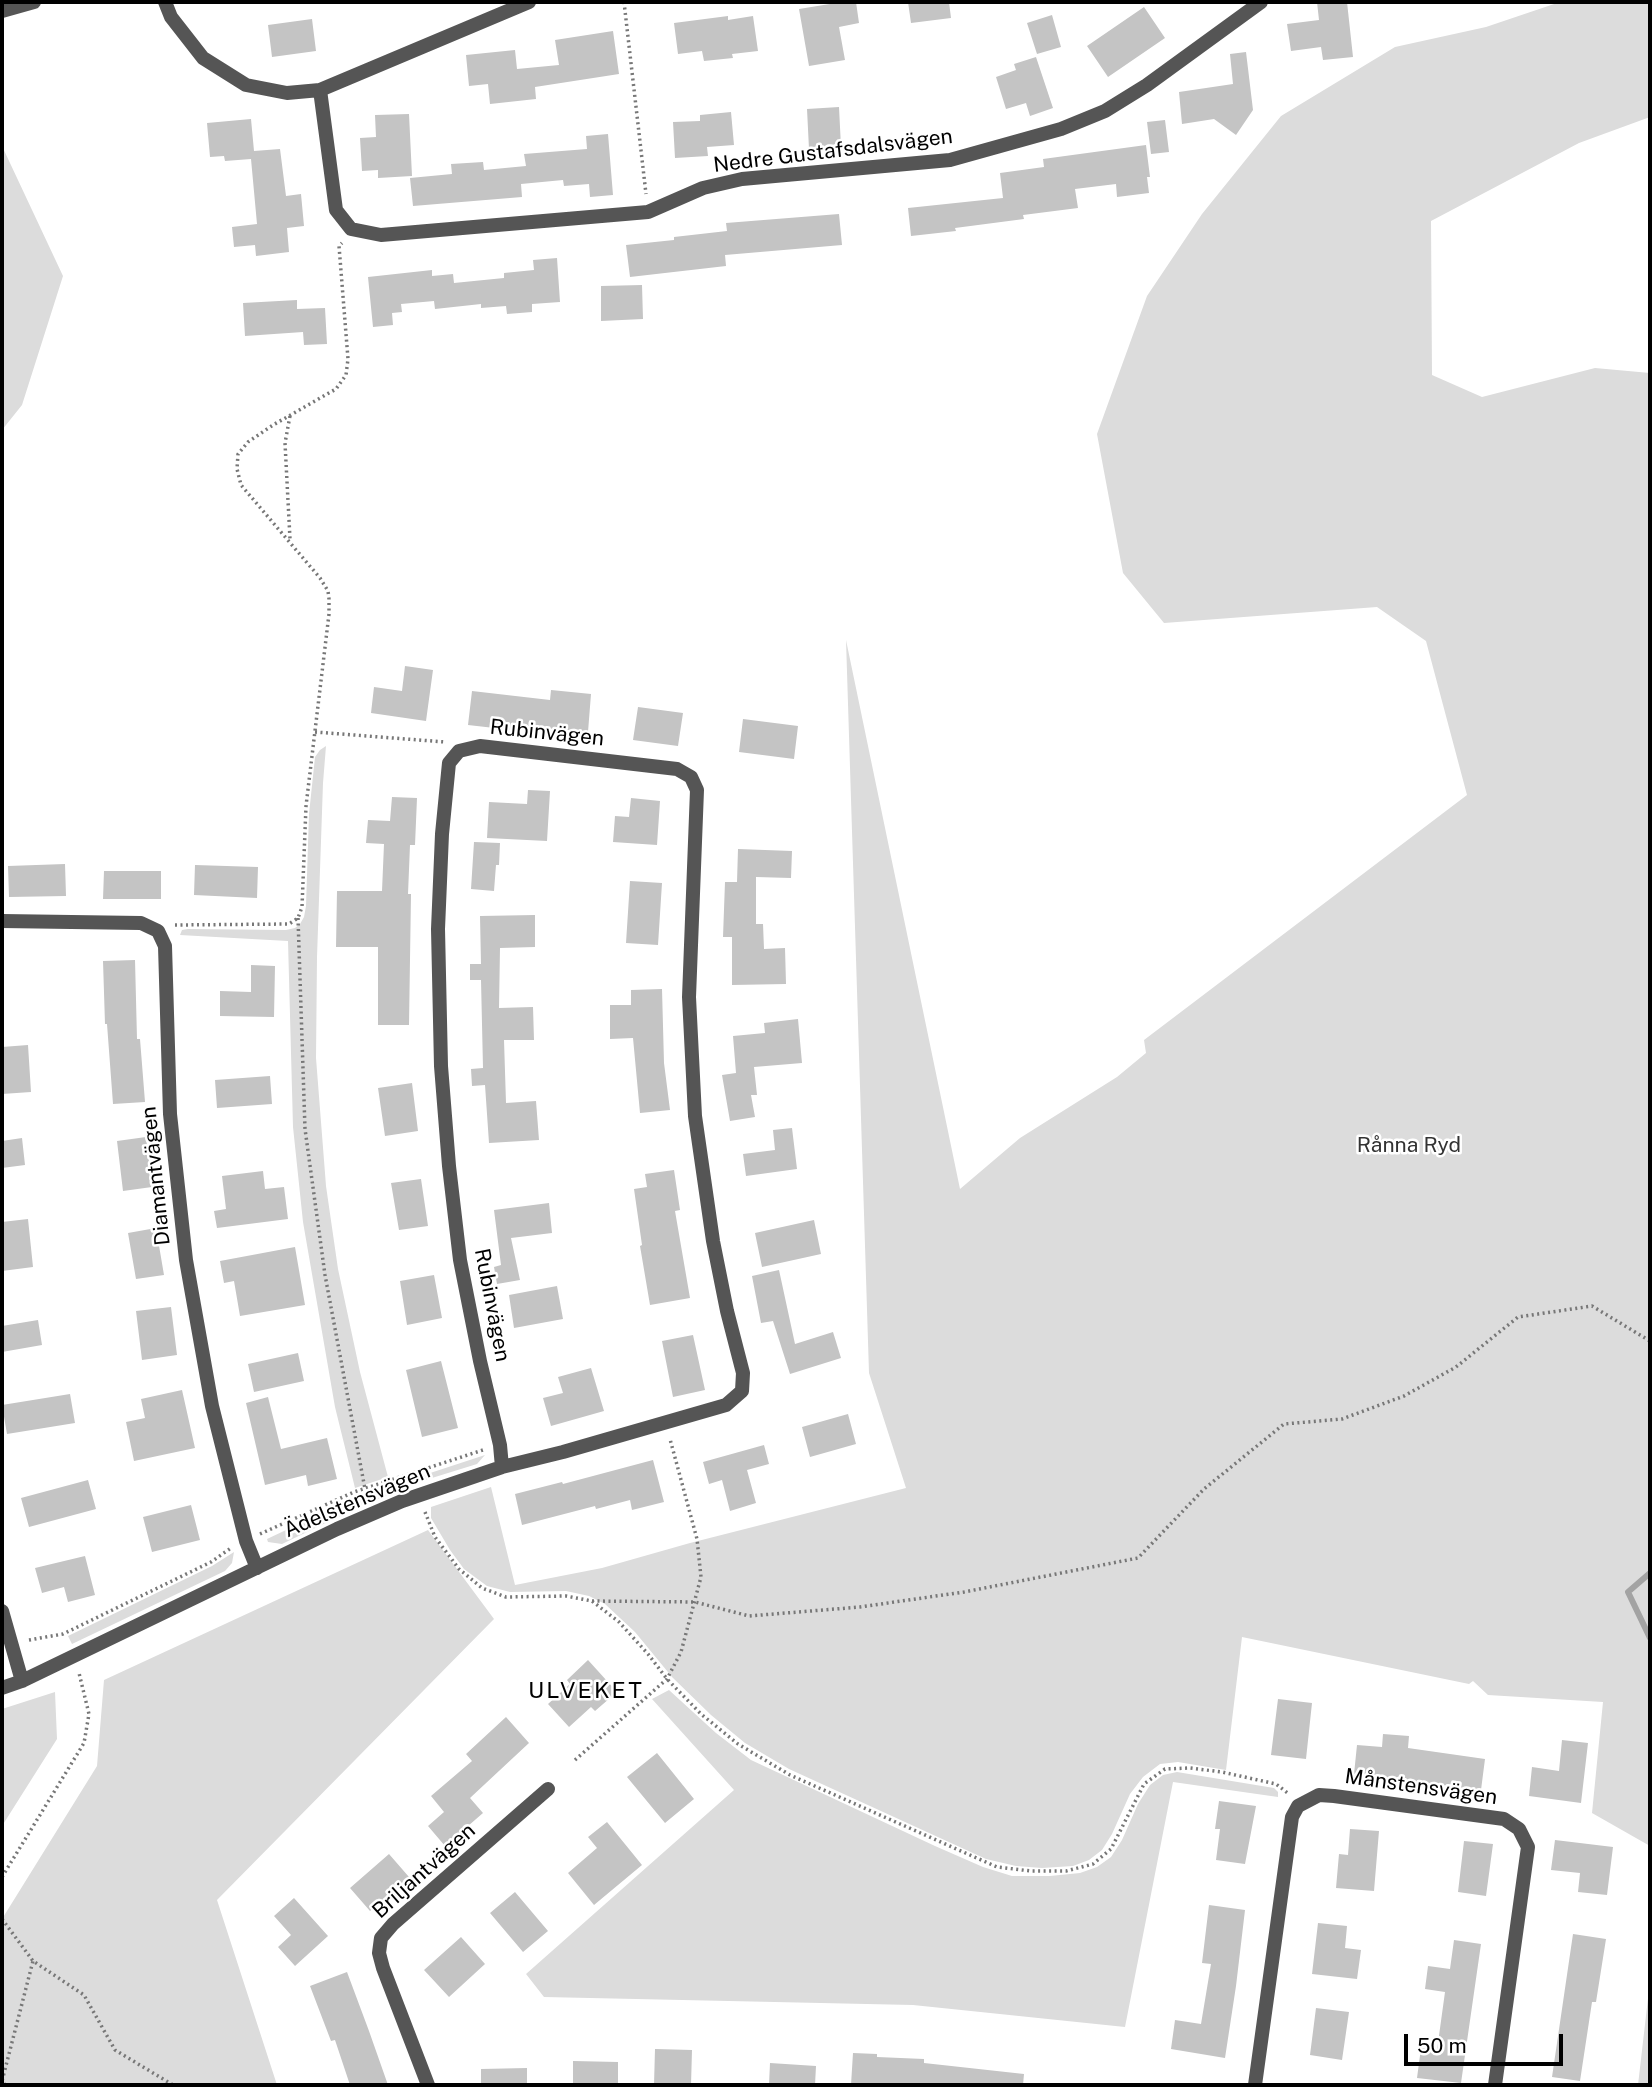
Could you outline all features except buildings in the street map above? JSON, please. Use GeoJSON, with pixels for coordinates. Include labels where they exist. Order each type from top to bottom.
{"type":"FeatureCollection","features":[{"type":"Feature","properties":{"kind":"street"},"geometry":{"type":"LineString","coordinates":[[2,11],[34,2]]}},
{"type":"Feature","properties":{"kind":"street"},"geometry":{"type":"LineString","coordinates":[[165,2],[171,18],[203,58],[246,85],[287,93],[320,90],[529,2]]}},
{"type":"Feature","properties":{"kind":"street","name":"Nedre Gustafsdalsvägen"},"geometry":{"type":"LineString","coordinates":[[351,229],[381,235],[648,212],[703,188],[741,179],[950,160],[1061,129],[1105,111],[1147,85],[1261,2]]}},
{"type":"Feature","properties":{"kind":"street"},"geometry":{"type":"LineString","coordinates":[[320,90],[336,210],[351,229]]}},
{"type":"Feature","properties":{"kind":"street","name":"Rubinvägen"},"geometry":{"type":"LineString","coordinates":[[502,1467],[500,1445],[460,1260],[441,1066],[438,929],[442,834],[449,763],[459,751],[480,746],[677,769],[691,777],[697,790],[689,997],[695,1116],[713,1241],[743,1373],[742,1391]]}},
{"type":"Feature","properties":{"kind":"street","name":"Diamantvägen"},"geometry":{"type":"LineString","coordinates":[[2,921],[141,923],[158,931],[166,946],[170,1114],[186,1261],[212,1406],[246,1541],[257,1569]]}},
{"type":"Feature","properties":{"kind":"street","name":"Ädelstensvägen"},"geometry":{"type":"LineString","coordinates":[[2,1688],[22,1681],[402,1501],[502,1467],[726,1405],[742,1391]]}},
{"type":"Feature","properties":{"kind":"street"},"geometry":{"type":"LineString","coordinates":[[2,1611],[22,1681]]}},
{"type":"Feature","properties":{"kind":"street","name":"Briljantvägen"},"geometry":{"type":"LineString","coordinates":[[428,2085],[383,1968],[379,1953],[381,1938],[393,1924],[548,1789]]}},
{"type":"Feature","properties":{"kind":"street","name":"Månstensvägen"},"geometry":{"type":"LineString","coordinates":[[1255,2085],[1292,1816],[1298,1806],[1320,1795],[1504,1819],[1519,1829],[1528,1847],[1495,2085]]}},
{"type":"Feature","properties":{"kind":"path"},"geometry":{"type":"LineString","coordinates":[[624,2],[648,212]]}},
{"type":"Feature","properties":{"kind":"path"},"geometry":{"type":"LineString","coordinates":[[351,229],[339,246],[348,359],[346,375],[336,389],[248,442],[238,454],[237,469],[242,485],[320,578],[329,599],[306,806],[302,907],[298,918],[305,1129],[325,1275],[365,1489]]}},
{"type":"Feature","properties":{"kind":"path"},"geometry":{"type":"LineString","coordinates":[[290,416],[285,443],[290,541]]}},
{"type":"Feature","properties":{"kind":"path"},"geometry":{"type":"LineString","coordinates":[[315,732],[446,742]]}},
{"type":"Feature","properties":{"kind":"path"},"geometry":{"type":"LineString","coordinates":[[173,925],[289,924],[298,918]]}},
{"type":"Feature","properties":{"kind":"path"},"geometry":{"type":"LineString","coordinates":[[424,1508],[435,1536],[459,1569],[481,1588],[506,1597],[566,1596],[592,1601],[695,1602],[749,1616],[860,1607],[964,1592],[1138,1558],[1204,1489],[1284,1424],[1342,1419],[1404,1396],[1456,1367],[1518,1317],[1592,1306],[1650,1341]]}},
{"type":"Feature","properties":{"kind":"path"},"geometry":{"type":"LineString","coordinates":[[575,1760],[667,1679],[681,1651],[695,1602],[701,1577],[697,1539],[668,1434]]}},
{"type":"Feature","properties":{"kind":"path"},"geometry":{"type":"LineString","coordinates":[[592,1601],[619,1622],[701,1714],[738,1744],[790,1775],[998,1867],[1066,1871],[1093,1864],[1111,1849],[1144,1784],[1165,1769],[1190,1768],[1222,1772],[1276,1784],[1288,1793]]}},
{"type":"Feature","properties":{"kind":"path"},"geometry":{"type":"LineString","coordinates":[[2,1877],[84,1743],[89,1714],[77,1666]]}},
{"type":"Feature","properties":{"kind":"path"},"geometry":{"type":"LineString","coordinates":[[2,1919],[33,1961],[84,1995],[115,2049],[173,2085]]}},
{"type":"Feature","properties":{"kind":"path"},"geometry":{"type":"LineString","coordinates":[[5,2085],[2,2081],[33,1961]]}},
{"type":"Feature","properties":{"kind":"green space","name":"Rånna Ryd"},"geometry":{"type":"Polygon","coordinates":[[[1560,2],[1650,2],[1650,117],[1579,143],[1431,221],[1432,375],[1482,397],[1595,368],[1650,373],[1650,1846],[1592,1813],[1603,1702],[1488,1695],[1473,1681],[1469,1684],[1242,1637],[1226,1770],[1178,1762],[1160,1764],[1143,1777],[1130,1794],[1102,1850],[1089,1860],[1073,1866],[1016,1866],[986,1859],[789,1769],[745,1743],[672,1677],[635,1632],[605,1604],[589,1596],[566,1591],[510,1592],[487,1586],[464,1569],[450,1550],[431,1518],[431,1507],[491,1487],[515,1585],[602,1568],[906,1488],[869,1373],[846,640],[960,1189],[1020,1138],[1117,1077],[1146,1053],[1144,1040],[1467,795],[1426,641],[1377,607],[1164,623],[1123,573],[1097,434],[1147,296],[1202,214],[1281,116],[1395,47],[1486,27],[1560,2]]]}},
{"type":"Feature","properties":{"kind":"green space"},"geometry":{"type":"Polygon","coordinates":[[[2,146],[63,276],[22,405],[2,430],[2,146]]]}},
{"type":"Feature","properties":{"kind":"green space"},"geometry":{"type":"Polygon","coordinates":[[[326,746],[317,957],[316,1058],[326,1186],[338,1269],[360,1372],[388,1477],[355,1488],[335,1407],[303,1222],[293,1127],[288,941],[180,935],[182,930],[188,929],[286,930],[300,924],[306,906],[309,814],[315,757],[326,746]]]}},
{"type":"Feature","properties":{"kind":"green space"},"geometry":{"type":"Polygon","coordinates":[[[485,1455],[477,1464],[419,1482],[418,1477],[485,1455]]]}},
{"type":"Feature","properties":{"kind":"green space"},"geometry":{"type":"Polygon","coordinates":[[[405,1483],[407,1487],[282,1544],[268,1542],[267,1539],[358,1496],[405,1483]]]}},
{"type":"Feature","properties":{"kind":"green space"},"geometry":{"type":"Polygon","coordinates":[[[428,1530],[494,1619],[217,1900],[277,2085],[2,2085],[2,1919],[97,1766],[104,1680],[428,1530]]]}},
{"type":"Feature","properties":{"kind":"green space"},"geometry":{"type":"Polygon","coordinates":[[[234,1552],[232,1563],[225,1571],[72,1644],[68,1636],[212,1566],[234,1552]]]}},
{"type":"Feature","properties":{"kind":"green space"},"geometry":{"type":"Polygon","coordinates":[[[669,1690],[716,1733],[751,1760],[935,1846],[983,1867],[1012,1876],[1080,1873],[1097,1867],[1111,1857],[1150,1785],[1163,1775],[1177,1772],[1274,1788],[1278,1797],[1173,1782],[1125,2027],[913,2005],[544,1997],[526,1974],[734,1790],[652,1699],[669,1690]]]}},
{"type":"Feature","properties":{"kind":"green space"},"geometry":{"type":"Polygon","coordinates":[[[55,1692],[57,1739],[2,1826],[2,1709],[55,1692]]]}},
{"type":"Feature","properties":{"kind":"green space"},"geometry":{"type":"Polygon","coordinates":[[[1650,1981],[1650,2085],[1638,2085],[1650,1981]]]}},
{"type":"Feature","properties":{"kind":"waterway"},"geometry":{"type":"LineString","coordinates":[[1650,1573],[1628,1592],[1650,1638]]}},
{"type":"Feature","properties":{"kind":"district","name":"ULVEKET"},"geometry":{"type":"Point","coordinates":[586,1691]}}]}
